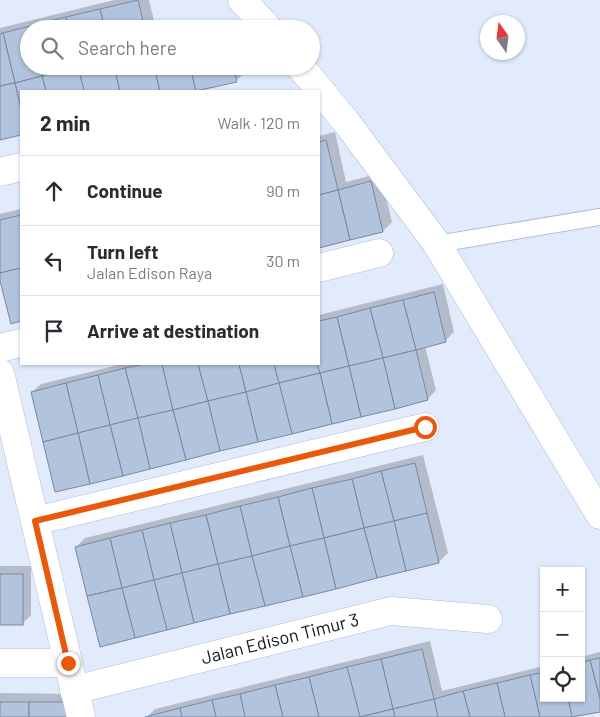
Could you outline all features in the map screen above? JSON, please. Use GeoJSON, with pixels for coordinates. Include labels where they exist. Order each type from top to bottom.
{"type":"FeatureCollection","features":[{"type":"Feature","properties":{"kind":"street"},"geometry":{"type":"LineString","coordinates":[[242,0],[261,20]]}},
{"type":"Feature","properties":{"kind":"street"},"geometry":{"type":"LineString","coordinates":[[307,75],[320,90]]}},
{"type":"Feature","properties":{"kind":"street"},"geometry":{"type":"LineString","coordinates":[[320,90],[347,123],[437,244],[600,515]]}},
{"type":"Feature","properties":{"kind":"street"},"geometry":{"type":"LineString","coordinates":[[0,172],[20,167]]}},
{"type":"Feature","properties":{"kind":"street"},"geometry":{"type":"LineString","coordinates":[[320,268],[379,252]]}},
{"type":"Feature","properties":{"kind":"street"},"geometry":{"type":"LineString","coordinates":[[0,348],[20,343]]}},
{"type":"Feature","properties":{"kind":"street"},"geometry":{"type":"LineString","coordinates":[[0,373],[81,717]]}},
{"type":"Feature","properties":{"kind":"street"},"geometry":{"type":"LineString","coordinates":[[35,521],[425,427]]}},
{"type":"Feature","properties":{"kind":"street","name":"Jalan Edison Timur 3"},"geometry":{"type":"LineString","coordinates":[[74,690],[391,611],[488,619]]}},
{"type":"Feature","properties":{"kind":"street"},"geometry":{"type":"LineString","coordinates":[[0,663],[68,663]]}},
{"type":"Feature","properties":{"kind":"lane"},"geometry":{"type":"LineString","coordinates":[[437,244],[600,217]]}},
{"type":"Feature","properties":{"kind":"building"},"geometry":{"type":"Polygon","coordinates":[[[138,0],[143,20],[103,20],[100,9],[138,0]]]}},
{"type":"Feature","properties":{"kind":"building"},"geometry":{"type":"Polygon","coordinates":[[[100,9],[103,20],[67,20],[66,17],[100,9]]]}},
{"type":"Feature","properties":{"kind":"building"},"geometry":{"type":"Polygon","coordinates":[[[66,17],[67,20],[54,20],[66,17]]]}},
{"type":"Feature","properties":{"kind":"building"},"geometry":{"type":"Polygon","coordinates":[[[20,29],[20,75],[42,76],[15,83],[3,33],[20,29]]]}},
{"type":"Feature","properties":{"kind":"building"},"geometry":{"type":"Polygon","coordinates":[[[3,33],[15,83],[0,86],[0,34],[3,33]]]}},
{"type":"Feature","properties":{"kind":"building"},"geometry":{"type":"Polygon","coordinates":[[[80,75],[116,75],[120,90],[84,90],[80,75]]]}},
{"type":"Feature","properties":{"kind":"building"},"geometry":{"type":"Polygon","coordinates":[[[80,75],[84,90],[46,90],[42,76],[80,75]]]}},
{"type":"Feature","properties":{"kind":"building"},"geometry":{"type":"Polygon","coordinates":[[[116,75],[156,75],[160,90],[120,90],[116,75]]]}},
{"type":"Feature","properties":{"kind":"building"},"geometry":{"type":"Polygon","coordinates":[[[156,75],[192,75],[196,90],[160,90],[156,75]]]}},
{"type":"Feature","properties":{"kind":"building"},"geometry":{"type":"Polygon","coordinates":[[[192,75],[235,75],[237,82],[196,90],[192,75]]]}},
{"type":"Feature","properties":{"kind":"building"},"geometry":{"type":"Polygon","coordinates":[[[42,76],[46,90],[20,90],[20,105],[15,83],[42,76]]]}},
{"type":"Feature","properties":{"kind":"building"},"geometry":{"type":"Polygon","coordinates":[[[15,83],[20,105],[20,135],[0,140],[0,86],[15,83]]]}},
{"type":"Feature","properties":{"kind":"building"},"geometry":{"type":"Polygon","coordinates":[[[326,140],[338,190],[320,195],[320,142],[326,140]]]}},
{"type":"Feature","properties":{"kind":"building"},"geometry":{"type":"Polygon","coordinates":[[[371,181],[383,232],[350,240],[338,190],[371,181]]]}},
{"type":"Feature","properties":{"kind":"building"},"geometry":{"type":"Polygon","coordinates":[[[338,190],[350,240],[320,248],[320,195],[338,190]]]}},
{"type":"Feature","properties":{"kind":"building"},"geometry":{"type":"Polygon","coordinates":[[[20,215],[20,268],[0,273],[0,220],[20,215]]]}},
{"type":"Feature","properties":{"kind":"building"},"geometry":{"type":"Polygon","coordinates":[[[20,268],[20,321],[11,324],[0,281],[0,273],[20,268]]]}},
{"type":"Feature","properties":{"kind":"building"},"geometry":{"type":"Polygon","coordinates":[[[434,292],[446,342],[416,350],[403,300],[434,292]]]}},
{"type":"Feature","properties":{"kind":"building"},"geometry":{"type":"Polygon","coordinates":[[[403,300],[416,350],[383,358],[370,308],[403,300]]]}},
{"type":"Feature","properties":{"kind":"building"},"geometry":{"type":"Polygon","coordinates":[[[370,308],[383,358],[349,366],[337,317],[370,308]]]}},
{"type":"Feature","properties":{"kind":"building"},"geometry":{"type":"Polygon","coordinates":[[[337,317],[349,366],[320,373],[317,365],[320,365],[320,321],[337,317]]]}},
{"type":"Feature","properties":{"kind":"building"},"geometry":{"type":"Polygon","coordinates":[[[416,350],[428,400],[395,409],[383,358],[416,350]]]}},
{"type":"Feature","properties":{"kind":"building"},"geometry":{"type":"Polygon","coordinates":[[[383,358],[395,409],[361,417],[349,366],[383,358]]]}},
{"type":"Feature","properties":{"kind":"building"},"geometry":{"type":"Polygon","coordinates":[[[140,365],[162,365],[173,410],[138,418],[125,368],[140,365]]]}},
{"type":"Feature","properties":{"kind":"building"},"geometry":{"type":"Polygon","coordinates":[[[162,365],[198,365],[208,401],[173,410],[162,365]]]}},
{"type":"Feature","properties":{"kind":"building"},"geometry":{"type":"Polygon","coordinates":[[[198,365],[239,365],[246,392],[208,401],[198,365]]]}},
{"type":"Feature","properties":{"kind":"building"},"geometry":{"type":"Polygon","coordinates":[[[239,365],[274,365],[279,383],[246,392],[239,365]]]}},
{"type":"Feature","properties":{"kind":"building"},"geometry":{"type":"Polygon","coordinates":[[[274,365],[317,365],[320,373],[279,383],[274,365]]]}},
{"type":"Feature","properties":{"kind":"building"},"geometry":{"type":"Polygon","coordinates":[[[349,366],[361,417],[332,424],[320,373],[349,366]]]}},
{"type":"Feature","properties":{"kind":"building"},"geometry":{"type":"Polygon","coordinates":[[[125,368],[138,418],[110,425],[98,375],[125,368]]]}},
{"type":"Feature","properties":{"kind":"building"},"geometry":{"type":"Polygon","coordinates":[[[320,373],[332,424],[292,434],[279,383],[320,373]]]}},
{"type":"Feature","properties":{"kind":"building"},"geometry":{"type":"Polygon","coordinates":[[[98,375],[110,425],[78,433],[66,383],[98,375]]]}},
{"type":"Feature","properties":{"kind":"building"},"geometry":{"type":"Polygon","coordinates":[[[66,383],[78,433],[43,442],[31,392],[66,383]]]}},
{"type":"Feature","properties":{"kind":"building"},"geometry":{"type":"Polygon","coordinates":[[[279,383],[292,434],[258,442],[246,392],[279,383]]]}},
{"type":"Feature","properties":{"kind":"building"},"geometry":{"type":"Polygon","coordinates":[[[246,392],[258,442],[220,451],[208,401],[246,392]]]}},
{"type":"Feature","properties":{"kind":"building"},"geometry":{"type":"Polygon","coordinates":[[[208,401],[220,451],[186,460],[173,410],[208,401]]]}},
{"type":"Feature","properties":{"kind":"building"},"geometry":{"type":"Polygon","coordinates":[[[173,410],[186,460],[150,469],[138,418],[173,410]]]}},
{"type":"Feature","properties":{"kind":"building"},"geometry":{"type":"Polygon","coordinates":[[[138,418],[150,469],[123,476],[110,425],[138,418]]]}},
{"type":"Feature","properties":{"kind":"building"},"geometry":{"type":"Polygon","coordinates":[[[110,425],[123,476],[90,484],[78,433],[110,425]]]}},
{"type":"Feature","properties":{"kind":"building"},"geometry":{"type":"Polygon","coordinates":[[[78,433],[90,484],[55,492],[43,442],[78,433]]]}},
{"type":"Feature","properties":{"kind":"building"},"geometry":{"type":"Polygon","coordinates":[[[415,463],[427,513],[394,521],[381,471],[415,463]]]}},
{"type":"Feature","properties":{"kind":"building"},"geometry":{"type":"Polygon","coordinates":[[[381,471],[394,521],[364,528],[352,479],[381,471]]]}},
{"type":"Feature","properties":{"kind":"building"},"geometry":{"type":"Polygon","coordinates":[[[352,479],[364,528],[324,538],[312,488],[352,479]]]}},
{"type":"Feature","properties":{"kind":"building"},"geometry":{"type":"Polygon","coordinates":[[[312,488],[324,538],[290,546],[278,497],[312,488]]]}},
{"type":"Feature","properties":{"kind":"building"},"geometry":{"type":"Polygon","coordinates":[[[278,497],[290,546],[252,556],[240,506],[278,497]]]}},
{"type":"Feature","properties":{"kind":"building"},"geometry":{"type":"Polygon","coordinates":[[[240,506],[252,556],[218,564],[206,515],[240,506]]]}},
{"type":"Feature","properties":{"kind":"building"},"geometry":{"type":"Polygon","coordinates":[[[427,513],[439,563],[406,571],[394,521],[427,513]]]}},
{"type":"Feature","properties":{"kind":"building"},"geometry":{"type":"Polygon","coordinates":[[[206,515],[218,564],[182,573],[170,523],[206,515]]]}},
{"type":"Feature","properties":{"kind":"building"},"geometry":{"type":"Polygon","coordinates":[[[394,521],[406,571],[377,578],[364,528],[394,521]]]}},
{"type":"Feature","properties":{"kind":"building"},"geometry":{"type":"Polygon","coordinates":[[[170,523],[182,573],[154,580],[142,530],[170,523]]]}},
{"type":"Feature","properties":{"kind":"building"},"geometry":{"type":"Polygon","coordinates":[[[364,528],[377,578],[336,589],[324,538],[364,528]]]}},
{"type":"Feature","properties":{"kind":"building"},"geometry":{"type":"Polygon","coordinates":[[[142,530],[154,580],[122,588],[110,538],[142,530]]]}},
{"type":"Feature","properties":{"kind":"building"},"geometry":{"type":"Polygon","coordinates":[[[110,538],[122,588],[87,596],[75,547],[110,538]]]}},
{"type":"Feature","properties":{"kind":"building"},"geometry":{"type":"Polygon","coordinates":[[[324,538],[336,589],[303,597],[290,546],[324,538]]]}},
{"type":"Feature","properties":{"kind":"building"},"geometry":{"type":"Polygon","coordinates":[[[290,546],[303,597],[265,606],[252,556],[290,546]]]}},
{"type":"Feature","properties":{"kind":"building"},"geometry":{"type":"Polygon","coordinates":[[[252,556],[265,606],[230,614],[218,564],[252,556]]]}},
{"type":"Feature","properties":{"kind":"building"},"geometry":{"type":"Polygon","coordinates":[[[218,564],[230,614],[194,623],[182,573],[218,564]]]}},
{"type":"Feature","properties":{"kind":"building"},"geometry":{"type":"Polygon","coordinates":[[[182,573],[194,623],[167,630],[154,580],[182,573]]]}},
{"type":"Feature","properties":{"kind":"building"},"geometry":{"type":"Polygon","coordinates":[[[0,574],[23,574],[23,625],[0,625],[0,574]]]}},
{"type":"Feature","properties":{"kind":"building"},"geometry":{"type":"Polygon","coordinates":[[[154,580],[167,630],[135,638],[122,588],[154,580]]]}},
{"type":"Feature","properties":{"kind":"building"},"geometry":{"type":"Polygon","coordinates":[[[122,588],[135,638],[100,647],[87,596],[122,588]]]}},
{"type":"Feature","properties":{"kind":"building"},"geometry":{"type":"Polygon","coordinates":[[[422,649],[434,699],[393,709],[381,659],[422,649]]]}},
{"type":"Feature","properties":{"kind":"building"},"geometry":{"type":"Polygon","coordinates":[[[600,658],[600,699],[590,660],[600,658]]]}},
{"type":"Feature","properties":{"kind":"building"},"geometry":{"type":"Polygon","coordinates":[[[381,659],[393,709],[360,717],[347,667],[381,659]]]}},
{"type":"Feature","properties":{"kind":"building"},"geometry":{"type":"Polygon","coordinates":[[[590,660],[600,699],[600,712],[572,717],[569,702],[585,702],[585,662],[590,660]]]}},
{"type":"Feature","properties":{"kind":"building"},"geometry":{"type":"Polygon","coordinates":[[[347,667],[360,717],[319,717],[309,677],[347,667]]]}},
{"type":"Feature","properties":{"kind":"building"},"geometry":{"type":"Polygon","coordinates":[[[540,673],[540,702],[569,702],[572,717],[540,717],[530,675],[540,673]]]}},
{"type":"Feature","properties":{"kind":"building"},"geometry":{"type":"Polygon","coordinates":[[[530,675],[540,717],[505,717],[497,683],[530,675]]]}},
{"type":"Feature","properties":{"kind":"building"},"geometry":{"type":"Polygon","coordinates":[[[309,677],[319,717],[283,717],[275,685],[309,677]]]}},
{"type":"Feature","properties":{"kind":"building"},"geometry":{"type":"Polygon","coordinates":[[[497,683],[505,717],[470,717],[463,691],[497,683]]]}},
{"type":"Feature","properties":{"kind":"building"},"geometry":{"type":"Polygon","coordinates":[[[275,685],[283,717],[245,717],[240,694],[275,685]]]}},
{"type":"Feature","properties":{"kind":"building"},"geometry":{"type":"Polygon","coordinates":[[[463,691],[470,717],[438,717],[434,699],[463,691]]]}},
{"type":"Feature","properties":{"kind":"building"},"geometry":{"type":"Polygon","coordinates":[[[240,694],[245,717],[216,717],[212,700],[240,694]]]}},
{"type":"Feature","properties":{"kind":"building"},"geometry":{"type":"Polygon","coordinates":[[[434,699],[438,717],[395,717],[393,709],[434,699]]]}},
{"type":"Feature","properties":{"kind":"building"},"geometry":{"type":"Polygon","coordinates":[[[212,700],[216,717],[182,717],[180,708],[212,700]]]}},
{"type":"Feature","properties":{"kind":"building"},"geometry":{"type":"Polygon","coordinates":[[[0,702],[29,702],[29,717],[0,717],[0,702]]]}},
{"type":"Feature","properties":{"kind":"building"},"geometry":{"type":"Polygon","coordinates":[[[29,702],[68,702],[67,717],[29,717],[29,702]]]}},
{"type":"Feature","properties":{"kind":"building"},"geometry":{"type":"Polygon","coordinates":[[[180,708],[182,717],[145,717],[180,708]]]}},
{"type":"Feature","properties":{"kind":"building"},"geometry":{"type":"Polygon","coordinates":[[[393,709],[395,717],[360,717],[393,709]]]}},
{"type":"Feature","properties":{"kind":"route"},"geometry":{"type":"LineString","coordinates":[[68,663],[35,521],[425,427]]}}]}
